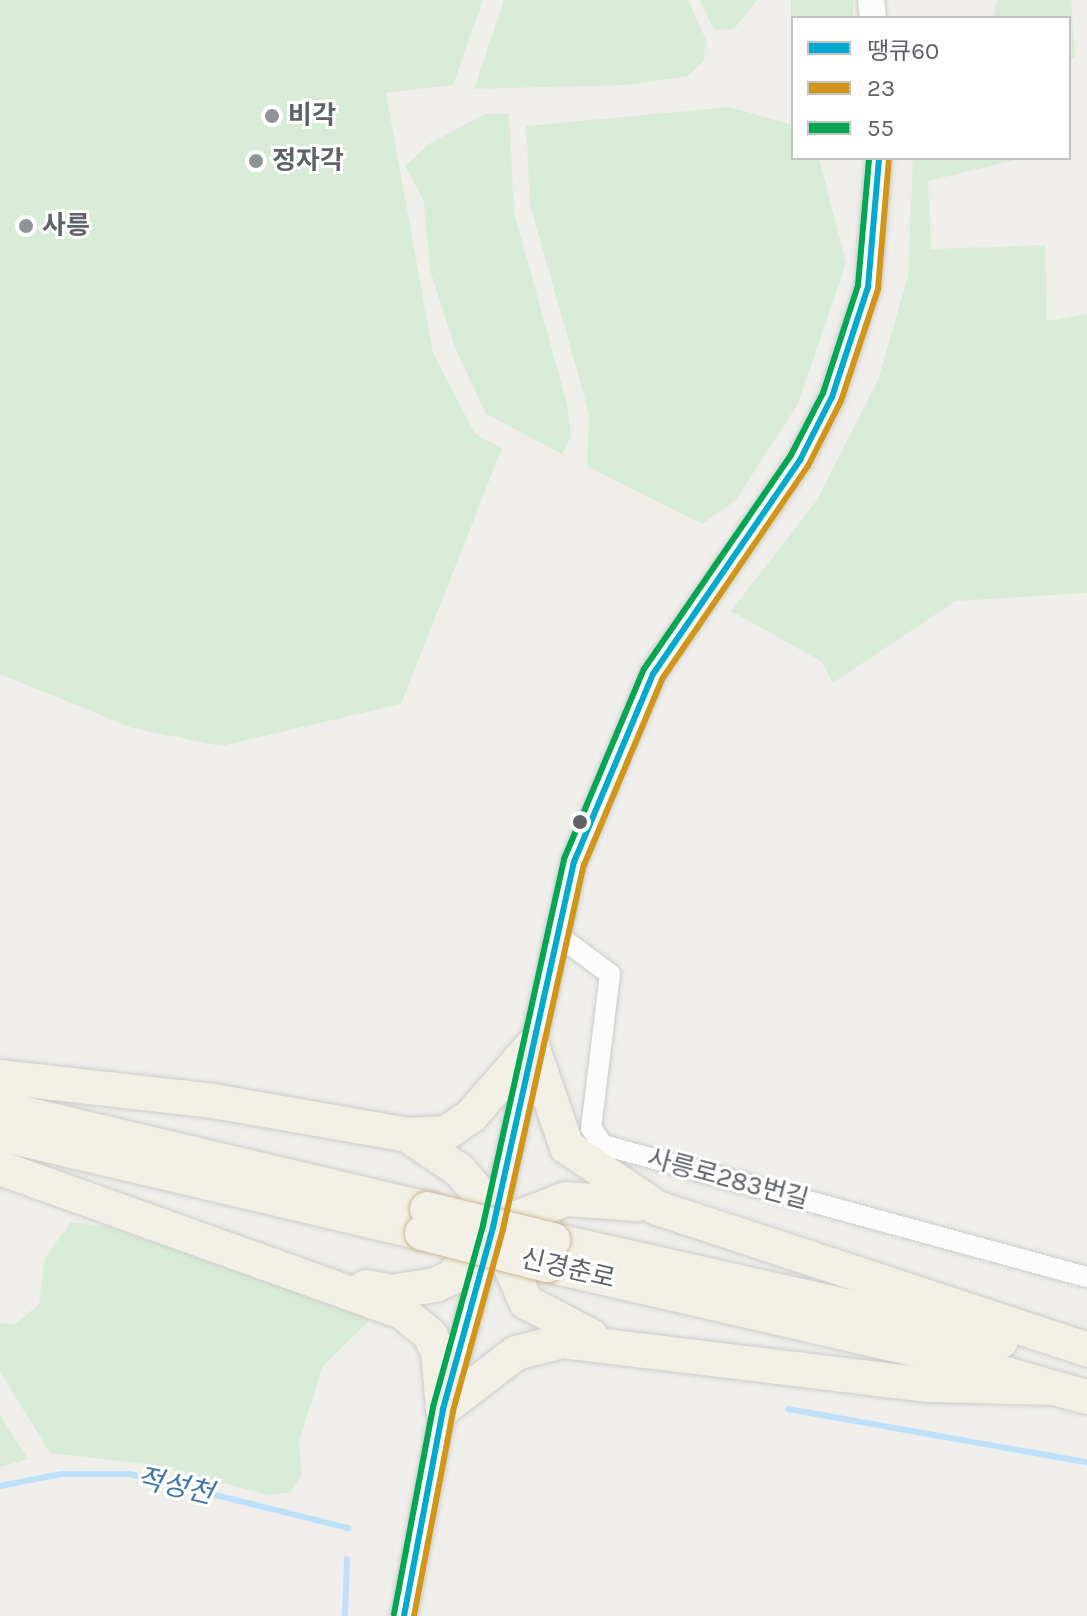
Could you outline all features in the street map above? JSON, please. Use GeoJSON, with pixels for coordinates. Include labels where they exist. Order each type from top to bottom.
{"type":"FeatureCollection","features":[{"type":"Feature","properties":{"kind":"highway"},"geometry":{"type":"LineString","coordinates":[[0,1077],[213,1101],[407,1135],[446,1133],[471,1116],[532,1046],[567,1147],[585,1166],[657,1208],[1087,1349]]}},
{"type":"Feature","properties":{"kind":"highway","name":"신경춘로"},"geometry":{"type":"LineString","coordinates":[[0,1108],[1087,1397]]}},
{"type":"Feature","properties":{"kind":"highway","name":"신경춘로"},"geometry":{"type":"LineString","coordinates":[[0,1134],[424,1221]]}},
{"type":"Feature","properties":{"kind":"highway"},"geometry":{"type":"LineString","coordinates":[[407,1135],[459,1170],[493,1227],[526,1302],[614,1344]]}},
{"type":"Feature","properties":{"kind":"highway"},"geometry":{"type":"LineString","coordinates":[[0,1168],[231,1253],[329,1281],[391,1292],[435,1285],[452,1277],[493,1227],[566,1199],[657,1208]]}},
{"type":"Feature","properties":{"kind":"highway","name":"신경춘로"},"geometry":{"type":"LineString","coordinates":[[550,1252],[1087,1361]]}},
{"type":"Feature","properties":{"kind":"highway"},"geometry":{"type":"LineString","coordinates":[[329,1281],[402,1312],[430,1335],[443,1409],[536,1345],[614,1344],[926,1385],[1054,1388]]}},
{"type":"Feature","properties":{"kind":"street"},"geometry":{"type":"LineString","coordinates":[[404,1616],[443,1409],[493,1227],[556,934],[589,816],[628,721],[695,605],[800,460],[836,386],[876,246],[879,160]]}},
{"type":"Feature","properties":{"kind":"street","name":"사릉로283번길"},"geometry":{"type":"LineString","coordinates":[[556,934],[610,974],[591,1128],[603,1145],[1087,1277]]}},
{"type":"Feature","properties":{"kind":"green space"},"geometry":{"type":"Polygon","coordinates":[[[0,0],[483,0],[453,85],[386,93],[433,353],[475,434],[502,448],[401,704],[221,746],[132,728],[0,674],[0,0]]]}},
{"type":"Feature","properties":{"kind":"green space"},"geometry":{"type":"Polygon","coordinates":[[[504,0],[688,0],[706,40],[704,61],[688,76],[627,85],[474,89],[504,0]]]}},
{"type":"Feature","properties":{"kind":"green space"},"geometry":{"type":"Polygon","coordinates":[[[700,0],[757,0],[734,29],[714,30],[700,0]]]}},
{"type":"Feature","properties":{"kind":"green space"},"geometry":{"type":"Polygon","coordinates":[[[791,0],[853,0],[853,16],[791,16],[791,0]]]}},
{"type":"Feature","properties":{"kind":"green space"},"geometry":{"type":"Polygon","coordinates":[[[997,0],[1071,0],[1075,58],[1071,59],[1071,16],[993,16],[997,0]]]}},
{"type":"Feature","properties":{"kind":"green space"},"geometry":{"type":"Polygon","coordinates":[[[729,107],[791,124],[791,160],[820,160],[846,263],[798,404],[735,501],[702,524],[587,466],[589,413],[530,204],[526,126],[729,107]]]}},
{"type":"Feature","properties":{"kind":"green space"},"geometry":{"type":"Polygon","coordinates":[[[484,114],[509,114],[514,212],[567,404],[571,437],[562,454],[486,414],[455,348],[430,270],[424,201],[405,166],[429,144],[484,114]]]}},
{"type":"Feature","properties":{"kind":"green space"},"geometry":{"type":"Polygon","coordinates":[[[913,160],[1015,160],[928,181],[931,249],[1045,245],[1047,321],[1087,314],[1087,593],[956,601],[833,683],[822,662],[731,611],[817,500],[878,380],[908,276],[913,160]]]}},
{"type":"Feature","properties":{"kind":"green space"},"geometry":{"type":"Polygon","coordinates":[[[71,1222],[109,1227],[372,1318],[323,1366],[299,1441],[302,1475],[291,1492],[268,1495],[155,1465],[50,1453],[0,1372],[0,1323],[16,1324],[39,1304],[45,1258],[71,1222]]]}},
{"type":"Feature","properties":{"kind":"green space"},"geometry":{"type":"Polygon","coordinates":[[[0,1415],[28,1459],[0,1467],[0,1415]]]}},
{"type":"Feature","properties":{"kind":"waterway"},"geometry":{"type":"LineString","coordinates":[[788,1409],[1087,1462]]}},
{"type":"Feature","properties":{"kind":"waterway","name":"적성천"},"geometry":{"type":"LineString","coordinates":[[0,1486],[61,1474],[130,1474],[348,1528]]}},
{"type":"Feature","properties":{"kind":"waterway","name":"적성천"},"geometry":{"type":"LineString","coordinates":[[345,1616],[347,1559]]}},
{"type":"Feature","properties":{"kind":"transit line","name":"55"},"geometry":{"type":"LineString","coordinates":[[394,1614],[433,1407],[483,1225],[564,859],[644,669],[791,455],[823,393],[858,285],[869,160]]}},
{"type":"Feature","properties":{"kind":"transit line","name":"땡큐60"},"geometry":{"type":"LineString","coordinates":[[404,1616],[443,1409],[493,1227],[574,862],[653,674],[800,460],[832,397],[868,287],[879,160]]}},
{"type":"Feature","properties":{"kind":"transit line","name":"23"},"geometry":{"type":"LineString","coordinates":[[414,1616],[453,1411],[503,1229],[584,865],[662,679],[808,466],[841,401],[878,289],[889,160]]}},
{"type":"Feature","properties":{"kind":"place","name":"비각"},"geometry":{"type":"Point","coordinates":[272,116]}},
{"type":"Feature","properties":{"kind":"place","name":"정자각"},"geometry":{"type":"Point","coordinates":[256,161]}},
{"type":"Feature","properties":{"kind":"place","name":"사릉"},"geometry":{"type":"Point","coordinates":[26,226]}}]}
